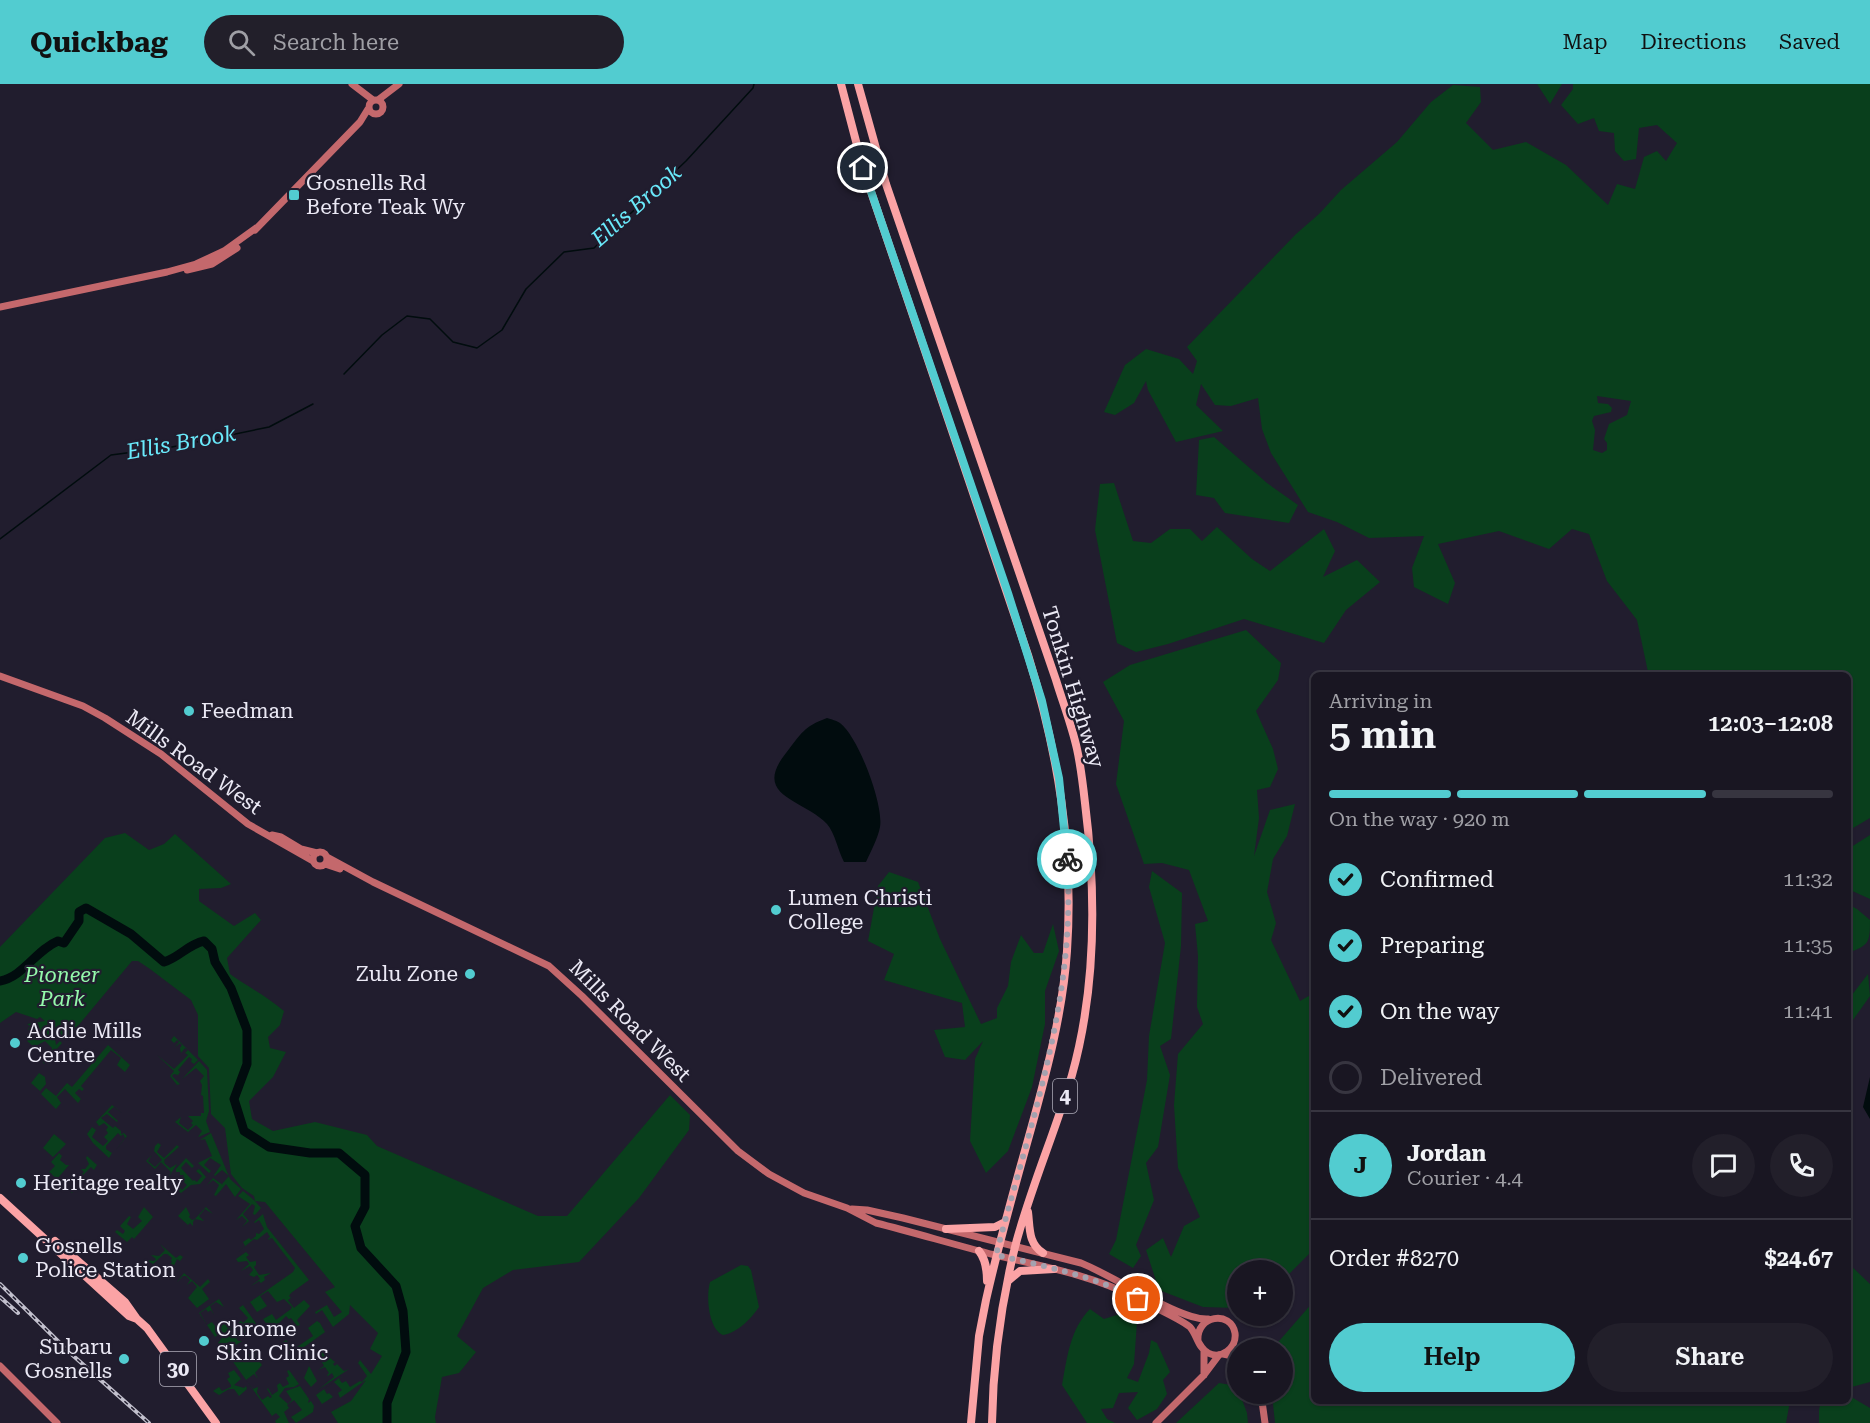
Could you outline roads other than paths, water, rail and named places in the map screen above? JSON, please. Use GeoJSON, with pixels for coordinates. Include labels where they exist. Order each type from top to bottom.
{"type":"FeatureCollection","features":[{"type":"Feature","properties":{"kind":"highway","name":"Tonkin Highway"},"geometry":{"type":"LineString","coordinates":[[841,84],[863,168],[1028,655],[1051,736],[1059,778],[1067,865],[1065,971],[1055,1035],[1045,1079],[996,1255],[986,1300],[973,1388],[971,1423]]}},
{"type":"Feature","properties":{"kind":"highway","name":"Tonkin Highway"},"geometry":{"type":"LineString","coordinates":[[858,84],[886,184],[1056,680],[1077,748],[1089,832],[1092,896],[1086,1000],[1072,1073],[1012,1259],[997,1350],[992,1423]]}},
{"type":"Feature","properties":{"kind":"highway","name":"30"},"geometry":{"type":"LineString","coordinates":[[0,1191],[125,1302],[137,1319],[154,1336],[216,1423]]}},
{"type":"Feature","properties":{"kind":"highway","name":"30"},"geometry":{"type":"LineString","coordinates":[[0,1198],[129,1316],[137,1319]]}},
{"type":"Feature","properties":{"kind":"highway"},"geometry":{"type":"LineString","coordinates":[[1028,1205],[1032,1241],[1037,1250],[1043,1253]]}},
{"type":"Feature","properties":{"kind":"highway"},"geometry":{"type":"LineString","coordinates":[[946,1229],[995,1227],[1005,1222]]}},
{"type":"Feature","properties":{"kind":"highway"},"geometry":{"type":"LineString","coordinates":[[979,1251],[986,1264],[986,1300]]}},
{"type":"Feature","properties":{"kind":"highway"},"geometry":{"type":"LineString","coordinates":[[1008,1282],[1020,1271],[1054,1269]]}},
{"type":"Feature","properties":{"kind":"main road"},"geometry":{"type":"LineString","coordinates":[[352,84],[374,105]]}},
{"type":"Feature","properties":{"kind":"main road"},"geometry":{"type":"LineString","coordinates":[[0,307],[167,272],[215,256],[256,228],[374,105],[399,84]]}},
{"type":"Feature","properties":{"kind":"main road","name":"Mills Road West"},"geometry":{"type":"LineString","coordinates":[[0,676],[74,703],[105,718],[161,754],[248,824],[314,861]]}},
{"type":"Feature","properties":{"kind":"main road","name":"Mills Road West"},"geometry":{"type":"LineString","coordinates":[[269,835],[281,837],[301,849],[317,853]]}},
{"type":"Feature","properties":{"kind":"main road"},"geometry":{"type":"LineString","coordinates":[[317,853],[323,853],[326,860],[319,866],[314,861],[314,855],[317,853]]}},
{"type":"Feature","properties":{"kind":"main road","name":"Mills Road West"},"geometry":{"type":"LineString","coordinates":[[326,860],[549,966],[738,1151],[769,1174],[804,1193],[847,1208],[876,1222],[1054,1269],[1123,1291],[1190,1327],[1198,1341]]}},
{"type":"Feature","properties":{"kind":"main road","name":"Mills Road West"},"geometry":{"type":"LineString","coordinates":[[847,1208],[867,1209],[1096,1268],[1172,1309],[1199,1320],[1213,1318]]}},
{"type":"Feature","properties":{"kind":"main road"},"geometry":{"type":"LineString","coordinates":[[1227,1356],[1208,1353],[1198,1341],[1198,1335],[1203,1324],[1213,1318],[1224,1319],[1232,1326],[1235,1338]]}},
{"type":"Feature","properties":{"kind":"main road"},"geometry":{"type":"LineString","coordinates":[[1204,1350],[1204,1375]]}},
{"type":"Feature","properties":{"kind":"main road"},"geometry":{"type":"LineString","coordinates":[[1156,1423],[1227,1351]]}},
{"type":"Feature","properties":{"kind":"main road"},"geometry":{"type":"LineString","coordinates":[[0,1366],[57,1423]]}},
{"type":"Feature","properties":{"kind":"main road"},"geometry":{"type":"LineString","coordinates":[[1262,1404],[1265,1423]]}},
{"type":"Feature","properties":{"kind":"waterway","name":"Ellis Brook"},"geometry":{"type":"LineString","coordinates":[[344,374],[382,335],[407,316],[430,319],[453,342],[477,348],[502,330],[526,289],[564,252],[594,248],[686,161],[753,88],[754,84]]}},
{"type":"Feature","properties":{"kind":"waterway","name":"Ellis Brook"},"geometry":{"type":"LineString","coordinates":[[0,539],[111,455],[172,447],[269,427],[313,404]]}},
{"type":"Feature","properties":{"kind":"waterway"},"geometry":{"type":"LineString","coordinates":[[0,981],[8,979],[23,969],[50,945],[58,941],[64,943],[79,921],[79,912],[86,908],[131,934],[164,962],[204,941],[212,949],[215,962],[231,988],[247,1030],[247,1064],[234,1099],[244,1131],[269,1147],[310,1153],[339,1153],[365,1175],[365,1207],[355,1226],[361,1248],[396,1286],[403,1311],[406,1352],[387,1403],[387,1423]]}},
{"type":"Feature","properties":{"kind":"railway"},"geometry":{"type":"LineString","coordinates":[[0,1284],[69,1352],[149,1423]]}},
{"type":"Feature","properties":{"kind":"railway"},"geometry":{"type":"LineString","coordinates":[[0,1297],[18,1313]]}},
{"type":"Feature","properties":{"kind":"place","name":"Gosnells Rd Before Teak Wy"},"geometry":{"type":"Point","coordinates":[294,195]}},
{"type":"Feature","properties":{"kind":"place","name":"Feedman"},"geometry":{"type":"Point","coordinates":[189,711]}},
{"type":"Feature","properties":{"kind":"place","name":"Lumen Christi College"},"geometry":{"type":"Point","coordinates":[776,910]}},
{"type":"Feature","properties":{"kind":"place","name":"Zulu Zone"},"geometry":{"type":"Point","coordinates":[470,974]}},
{"type":"Feature","properties":{"kind":"place","name":"Addie Mills Centre"},"geometry":{"type":"Point","coordinates":[15,1043]}},
{"type":"Feature","properties":{"kind":"place","name":"Heritage realty"},"geometry":{"type":"Point","coordinates":[21,1183]}},
{"type":"Feature","properties":{"kind":"place","name":"Gosnells Police Station"},"geometry":{"type":"Point","coordinates":[23,1258]}},
{"type":"Feature","properties":{"kind":"place","name":"Chrome Skin Clinic"},"geometry":{"type":"Point","coordinates":[204,1341]}},
{"type":"Feature","properties":{"kind":"place","name":"Subaru Gosnells"},"geometry":{"type":"Point","coordinates":[124,1359]}},
{"type":"Feature","properties":{"kind":"park label","name":"Pioneer Park"},"geometry":{"type":"Point","coordinates":[62,987]}}]}
